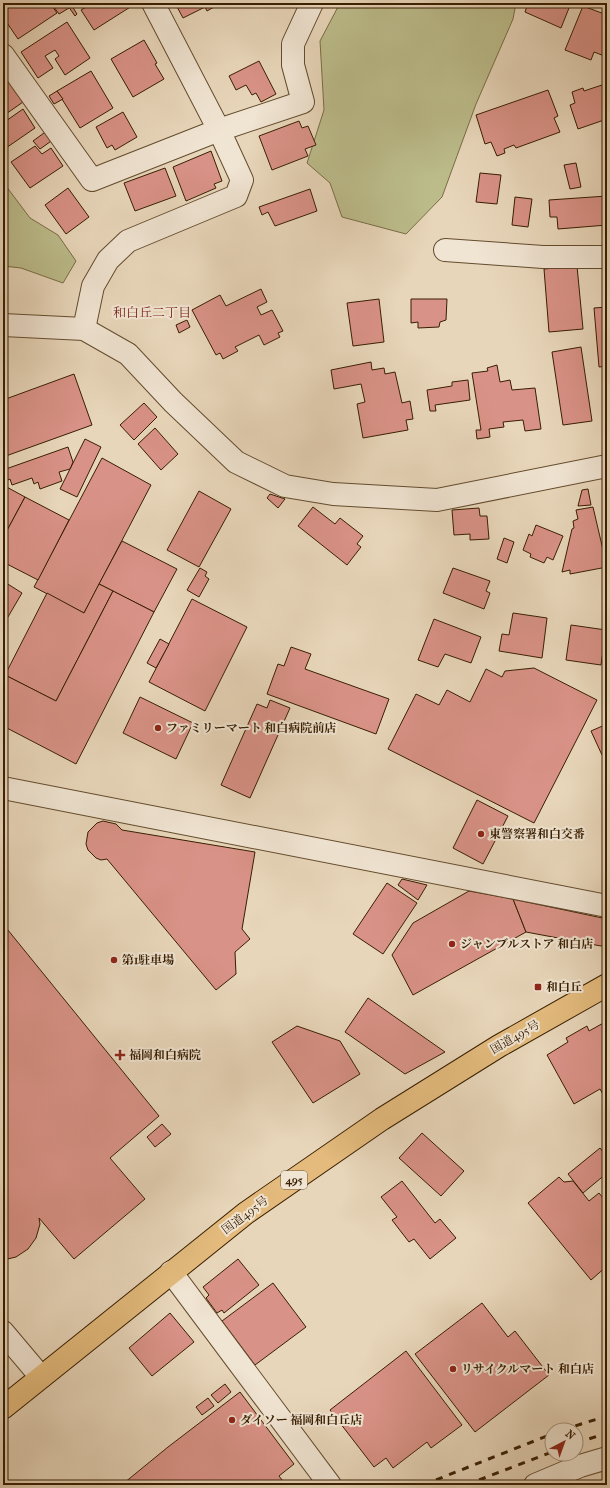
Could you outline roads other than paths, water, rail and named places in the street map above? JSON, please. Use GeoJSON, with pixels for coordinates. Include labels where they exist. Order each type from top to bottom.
{"type":"FeatureCollection","features":[{"type":"Feature","properties":{"kind":"highway","name":"国道495号"},"geometry":{"type":"LineString","coordinates":[[3,1408],[246,1213],[382,1119],[499,1046],[607,985]]}},
{"type":"Feature","properties":{"kind":"street"},"geometry":{"type":"LineString","coordinates":[[84,329],[93,286],[108,260],[128,241],[236,196],[242,180],[219,130],[153,3]]}},
{"type":"Feature","properties":{"kind":"street"},"geometry":{"type":"LineString","coordinates":[[3,55],[92,180],[219,130],[303,102],[293,65],[293,44],[312,3]]}},
{"type":"Feature","properties":{"kind":"street"},"geometry":{"type":"LineString","coordinates":[[445,250],[543,257],[607,257]]}},
{"type":"Feature","properties":{"kind":"street"},"geometry":{"type":"LineString","coordinates":[[3,325],[84,329],[128,354],[173,402],[236,462],[285,486],[333,494],[437,500],[607,467]]}},
{"type":"Feature","properties":{"kind":"street"},"geometry":{"type":"LineString","coordinates":[[3,788],[607,906]]}},
{"type":"Feature","properties":{"kind":"street"},"geometry":{"type":"LineString","coordinates":[[171,1272],[330,1485]]}},
{"type":"Feature","properties":{"kind":"street"},"geometry":{"type":"LineString","coordinates":[[3,1332],[41,1377]]}},
{"type":"Feature","properties":{"kind":"street"},"geometry":{"type":"LineString","coordinates":[[535,1485],[580,1466],[607,1458]]}},
{"type":"Feature","properties":{"kind":"railway"},"geometry":{"type":"LineString","coordinates":[[584,1423],[607,1416]]}},
{"type":"Feature","properties":{"kind":"railway"},"geometry":{"type":"LineString","coordinates":[[584,1440],[607,1433]]}},
{"type":"Feature","properties":{"kind":"railway"},"geometry":{"type":"LineString","coordinates":[[423,1485],[544,1437]]}},
{"type":"Feature","properties":{"kind":"railway"},"geometry":{"type":"LineString","coordinates":[[466,1485],[544,1455]]}},
{"type":"Feature","properties":{"kind":"place","name":"ファミリーマート 和白病院前店"},"geometry":{"type":"Point","coordinates":[158,728]}},
{"type":"Feature","properties":{"kind":"place","name":"東警察署和白交番"},"geometry":{"type":"Point","coordinates":[481,834]}},
{"type":"Feature","properties":{"kind":"place","name":"ジャンブルストア 和白店"},"geometry":{"type":"Point","coordinates":[452,944]}},
{"type":"Feature","properties":{"kind":"place","name":"第1駐車場"},"geometry":{"type":"Point","coordinates":[114,960]}},
{"type":"Feature","properties":{"kind":"place","name":"和白丘"},"geometry":{"type":"Point","coordinates":[538,987]}},
{"type":"Feature","properties":{"kind":"place","name":"福岡和白病院"},"geometry":{"type":"Point","coordinates":[120,1055]}},
{"type":"Feature","properties":{"kind":"place","name":"リサイクルマート 和白店"},"geometry":{"type":"Point","coordinates":[453,1369]}},
{"type":"Feature","properties":{"kind":"place","name":"ダイソー 福岡和白丘店"},"geometry":{"type":"Point","coordinates":[232,1420]}},
{"type":"Feature","properties":{"kind":"district","name":"和白丘二丁目"},"geometry":{"type":"Point","coordinates":[152,312]}}]}
